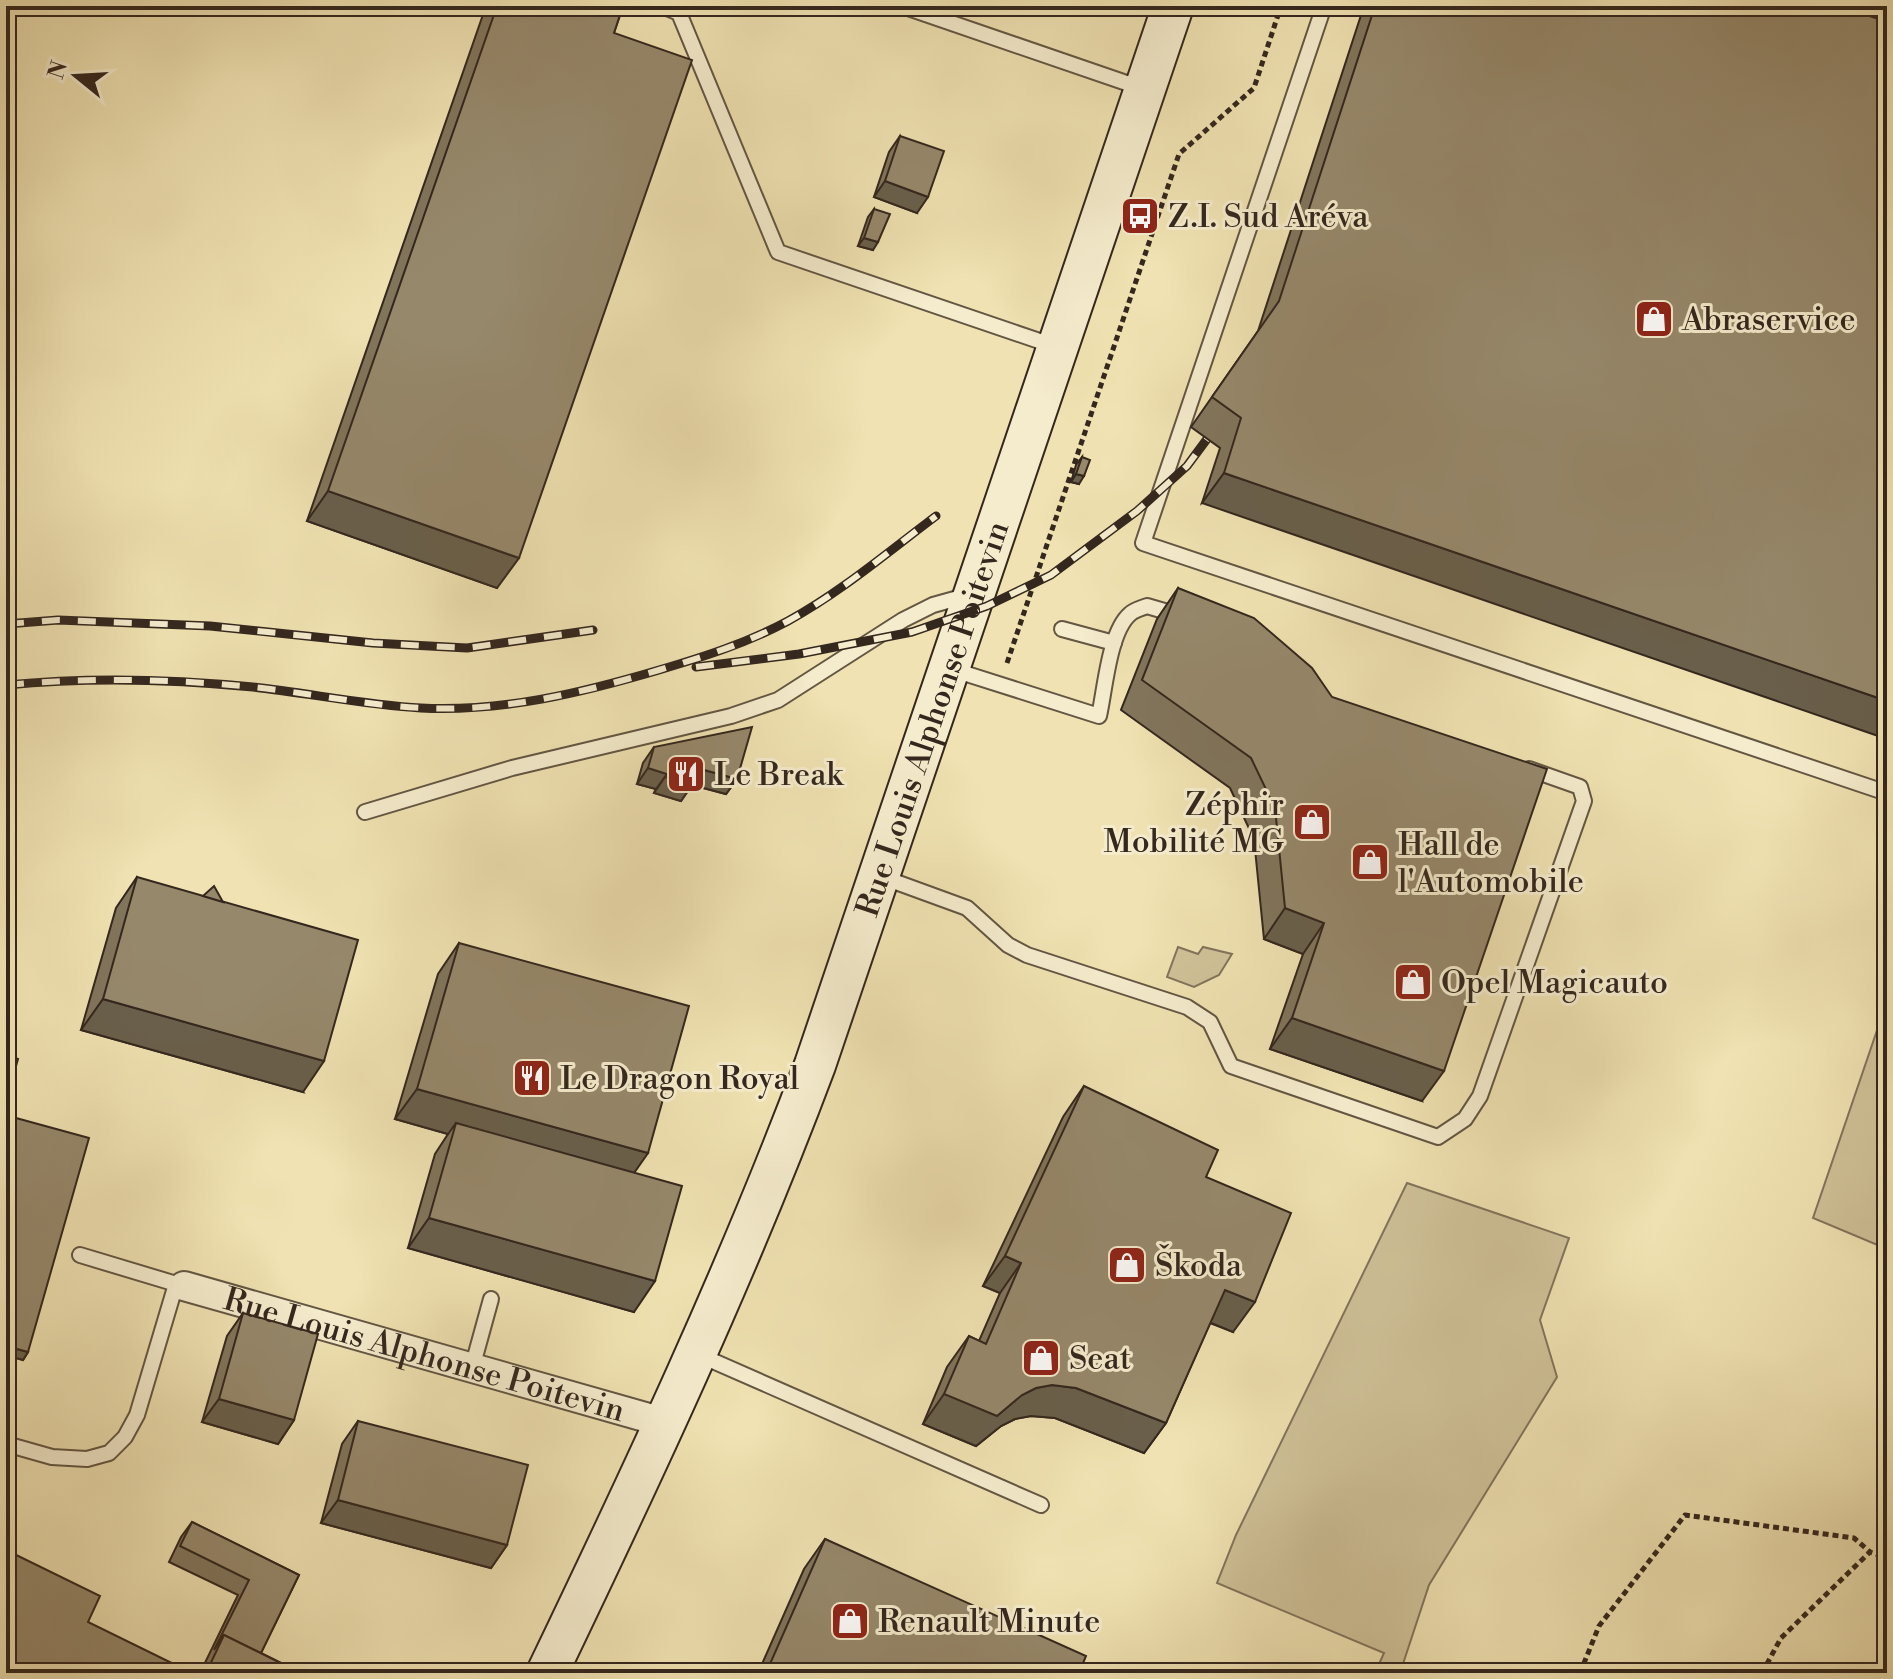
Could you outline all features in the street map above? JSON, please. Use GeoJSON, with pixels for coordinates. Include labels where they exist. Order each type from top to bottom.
{"type":"FeatureCollection","features":[{"type":"Feature","properties":{"kind":"street","name":"Rue Louis Alphonse Poitevin"},"geometry":{"type":"LineString","coordinates":[[547,1673],[666,1423],[769,1189],[815,1065],[1173,6]]}},
{"type":"Feature","properties":{"kind":"street","name":"Rue Louis Alphonse Poitevin"},"geometry":{"type":"LineString","coordinates":[[180,1285],[666,1423]]}},
{"type":"Feature","properties":{"kind":"lane"},"geometry":{"type":"LineString","coordinates":[[662,6],[679,13],[778,252],[1058,348]]}},
{"type":"Feature","properties":{"kind":"lane"},"geometry":{"type":"LineString","coordinates":[[902,6],[1145,89]]}},
{"type":"Feature","properties":{"kind":"lane"},"geometry":{"type":"LineString","coordinates":[[1324,6],[1143,543],[1887,793]]}},
{"type":"Feature","properties":{"kind":"lane"},"geometry":{"type":"LineString","coordinates":[[365,812],[512,768],[731,716],[778,700],[903,620],[933,605],[975,593]]}},
{"type":"Feature","properties":{"kind":"lane"},"geometry":{"type":"LineString","coordinates":[[948,668],[1099,716],[1114,643],[1120,627],[1131,613],[1147,606],[1198,623]]}},
{"type":"Feature","properties":{"kind":"lane"},"geometry":{"type":"LineString","coordinates":[[1062,629],[1114,643]]}},
{"type":"Feature","properties":{"kind":"lane"},"geometry":{"type":"LineString","coordinates":[[878,876],[967,908],[1008,945],[1027,955],[1187,1007],[1210,1022],[1231,1066],[1438,1137],[1465,1119],[1480,1096],[1584,801],[1580,787],[1522,766]]}},
{"type":"Feature","properties":{"kind":"lane"},"geometry":{"type":"LineString","coordinates":[[6,1444],[52,1457],[87,1459],[109,1453],[125,1437],[137,1415],[180,1285],[80,1255]]}},
{"type":"Feature","properties":{"kind":"lane"},"geometry":{"type":"LineString","coordinates":[[472,1368],[491,1299]]}},
{"type":"Feature","properties":{"kind":"lane"},"geometry":{"type":"LineString","coordinates":[[697,1354],[1041,1505]]}},
{"type":"Feature","properties":{"kind":"path"},"geometry":{"type":"LineString","coordinates":[[1000,685],[1179,154],[1254,88],[1281,6]]}},
{"type":"Feature","properties":{"kind":"path"},"geometry":{"type":"LineString","coordinates":[[1580,1673],[1599,1626],[1685,1515],[1854,1538],[1870,1552],[1887,1558]]}},
{"type":"Feature","properties":{"kind":"path"},"geometry":{"type":"LineString","coordinates":[[1762,1673],[1781,1638],[1870,1552]]}},
{"type":"Feature","properties":{"kind":"shaded area"},"geometry":{"type":"Polygon","coordinates":[[[1178,947],[1198,954],[1203,947],[1232,954],[1219,975],[1194,987],[1167,977],[1178,947]]]}},
{"type":"Feature","properties":{"kind":"shaded area"},"geometry":{"type":"Polygon","coordinates":[[[1887,1001],[1887,1249],[1813,1218],[1887,1001]]]}},
{"type":"Feature","properties":{"kind":"shaded area"},"geometry":{"type":"Polygon","coordinates":[[[1407,1183],[1569,1238],[1540,1320],[1557,1377],[1429,1585],[1400,1673],[1375,1673],[1384,1653],[1217,1583],[1236,1535],[1407,1183]]]}},
{"type":"Feature","properties":{"kind":"building"},"geometry":{"type":"Polygon","coordinates":[[[497,6],[623,6],[614,33],[692,60],[519,558],[328,491],[497,6]]]}},
{"type":"Feature","properties":{"kind":"building"},"geometry":{"type":"Polygon","coordinates":[[[1375,6],[1841,6],[1887,22],[1887,701],[1224,473],[1241,418],[1212,397],[1279,301],[1375,6]]]}},
{"type":"Feature","properties":{"kind":"building"},"geometry":{"type":"Polygon","coordinates":[[[900,136],[944,151],[928,197],[885,181],[900,136]]]}},
{"type":"Feature","properties":{"kind":"building"},"geometry":{"type":"Polygon","coordinates":[[[874,209],[890,214],[878,242],[864,238],[874,209]]]}},
{"type":"Feature","properties":{"kind":"building"},"geometry":{"type":"Polygon","coordinates":[[[1082,457],[1090,460],[1084,476],[1076,474],[1082,457]]]}},
{"type":"Feature","properties":{"kind":"building"},"geometry":{"type":"Polygon","coordinates":[[[1178,588],[1254,618],[1312,668],[1332,697],[1547,769],[1444,1071],[1292,1018],[1324,923],[1285,908],[1275,808],[1251,758],[1142,680],[1178,588]]]}},
{"type":"Feature","properties":{"kind":"building"},"geometry":{"type":"Polygon","coordinates":[[[752,727],[737,779],[697,768],[692,785],[648,768],[654,747],[752,727]]]}},
{"type":"Feature","properties":{"kind":"building"},"geometry":{"type":"Polygon","coordinates":[[[137,877],[358,940],[324,1061],[103,999],[137,877]]]}},
{"type":"Feature","properties":{"kind":"building"},"geometry":{"type":"Polygon","coordinates":[[[214,886],[223,902],[203,896],[214,886]]]}},
{"type":"Feature","properties":{"kind":"building","name":"Le Dragon Royal"},"geometry":{"type":"Polygon","coordinates":[[[459,943],[689,1006],[648,1153],[417,1089],[459,943]]]}},
{"type":"Feature","properties":{"kind":"building"},"geometry":{"type":"Polygon","coordinates":[[[6,1055],[18,1059],[6,1102],[6,1055]]]}},
{"type":"Feature","properties":{"kind":"building","name":"Škoda"},"geometry":{"type":"Polygon","coordinates":[[[1084,1086],[1218,1150],[1206,1177],[1291,1213],[1255,1302],[1225,1290],[1166,1423],[1076,1388],[1052,1385],[1036,1388],[1022,1395],[997,1416],[944,1394],[969,1336],[986,1344],[1021,1263],[1005,1256],[1084,1086]]]}},
{"type":"Feature","properties":{"kind":"building"},"geometry":{"type":"Polygon","coordinates":[[[16,1118],[89,1138],[28,1352],[6,1346],[6,1138],[10,1139],[16,1118]]]}},
{"type":"Feature","properties":{"kind":"building"},"geometry":{"type":"Polygon","coordinates":[[[456,1123],[682,1186],[655,1281],[429,1218],[456,1123]]]}},
{"type":"Feature","properties":{"kind":"building"},"geometry":{"type":"Polygon","coordinates":[[[243,1313],[318,1334],[294,1420],[219,1399],[243,1313]]]}},
{"type":"Feature","properties":{"kind":"building"},"geometry":{"type":"Polygon","coordinates":[[[358,1421],[528,1465],[507,1545],[338,1500],[358,1421]]]}},
{"type":"Feature","properties":{"kind":"building"},"geometry":{"type":"Polygon","coordinates":[[[192,1522],[299,1575],[261,1653],[224,1635],[214,1650],[249,1580],[180,1546],[192,1522]]]}},
{"type":"Feature","properties":{"kind":"building"},"geometry":{"type":"Polygon","coordinates":[[[825,1539],[1086,1656],[1079,1673],[766,1673],[825,1539]]]}},
{"type":"Feature","properties":{"kind":"building"},"geometry":{"type":"Polygon","coordinates":[[[6,1550],[100,1596],[88,1622],[192,1673],[6,1673],[6,1550]]]}},
{"type":"Feature","properties":{"kind":"building"},"geometry":{"type":"Polygon","coordinates":[[[224,1635],[301,1673],[206,1673],[224,1635]]]}},
{"type":"Feature","properties":{"kind":"railway"},"geometry":{"type":"LineString","coordinates":[[696,667],[799,654],[912,632],[987,606],[1051,575],[1137,511],[1187,466],[1207,439]]}},
{"type":"Feature","properties":{"kind":"railway"},"geometry":{"type":"LineString","coordinates":[[6,685],[99,680],[192,682],[421,708],[482,707],[542,699],[675,665],[772,629],[845,585],[936,516]]}},
{"type":"Feature","properties":{"kind":"railway"},"geometry":{"type":"LineString","coordinates":[[6,624],[58,620],[210,626],[373,643],[467,648],[593,630]]}},
{"type":"Feature","properties":{"kind":"place","name":"Z.I. Sud Aréva"},"geometry":{"type":"Point","coordinates":[1140,216]}},
{"type":"Feature","properties":{"kind":"place","name":"Abraservice"},"geometry":{"type":"Point","coordinates":[1654,319]}},
{"type":"Feature","properties":{"kind":"place","name":"Le Break"},"geometry":{"type":"Point","coordinates":[686,774]}},
{"type":"Feature","properties":{"kind":"place","name":"Zéphir Mobilité MG"},"geometry":{"type":"Point","coordinates":[1312,822]}},
{"type":"Feature","properties":{"kind":"place","name":"Hall de l'Automobile"},"geometry":{"type":"Point","coordinates":[1370,862]}},
{"type":"Feature","properties":{"kind":"place","name":"Opel Magicauto"},"geometry":{"type":"Point","coordinates":[1413,982]}},
{"type":"Feature","properties":{"kind":"place","name":"Le Dragon Royal"},"geometry":{"type":"Point","coordinates":[532,1078]}},
{"type":"Feature","properties":{"kind":"place","name":"Škoda"},"geometry":{"type":"Point","coordinates":[1127,1265]}},
{"type":"Feature","properties":{"kind":"place","name":"Seat"},"geometry":{"type":"Point","coordinates":[1041,1358]}},
{"type":"Feature","properties":{"kind":"place","name":"Renault Minute"},"geometry":{"type":"Point","coordinates":[850,1621]}}]}
